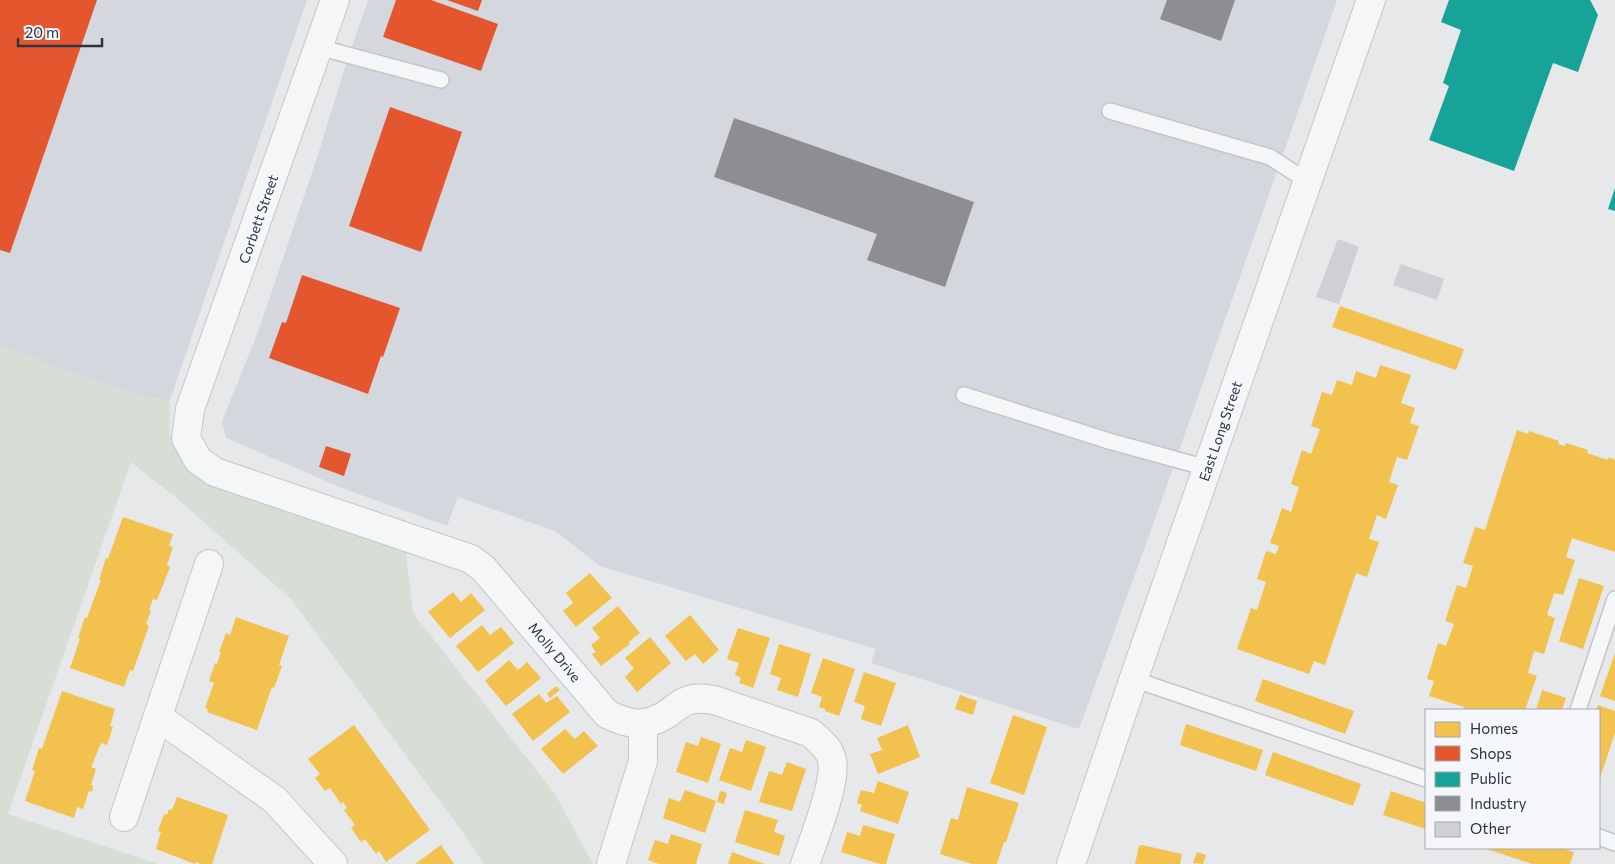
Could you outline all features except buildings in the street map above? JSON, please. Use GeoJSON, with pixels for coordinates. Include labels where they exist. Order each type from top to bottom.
{"type":"FeatureCollection","features":[{"type":"Feature","properties":{"kind":"street","name":"Corbett Street"},"geometry":{"type":"LineString","coordinates":[[186,438],[190,409],[335,0]]}},
{"type":"Feature","properties":{"kind":"street","name":"East Long Street"},"geometry":{"type":"LineString","coordinates":[[1071,864],[1133,679],[1371,0]]}},
{"type":"Feature","properties":{"kind":"street","name":"Molly Drive"},"geometry":{"type":"LineString","coordinates":[[186,438],[198,460],[215,472],[471,559],[484,569],[607,714],[622,722],[643,724]]}},
{"type":"Feature","properties":{"kind":"street"},"geometry":{"type":"LineString","coordinates":[[124,817],[209,564]]}},
{"type":"Feature","properties":{"kind":"street"},"geometry":{"type":"LineString","coordinates":[[612,864],[642,761],[643,724],[660,718],[686,701],[702,698],[714,700],[811,733],[824,745],[832,760],[832,780],[805,864]]}},
{"type":"Feature","properties":{"kind":"street"},"geometry":{"type":"LineString","coordinates":[[158,717],[275,800],[333,864]]}},
{"type":"Feature","properties":{"kind":"lane"},"geometry":{"type":"LineString","coordinates":[[318,47],[441,80]]}},
{"type":"Feature","properties":{"kind":"lane"},"geometry":{"type":"LineString","coordinates":[[1110,111],[1270,157],[1307,181]]}},
{"type":"Feature","properties":{"kind":"lane"},"geometry":{"type":"LineString","coordinates":[[964,395],[1109,442],[1207,468]]}},
{"type":"Feature","properties":{"kind":"lane"},"geometry":{"type":"LineString","coordinates":[[1578,709],[1615,600]]}},
{"type":"Feature","properties":{"kind":"lane"},"geometry":{"type":"LineString","coordinates":[[1133,679],[1425,779]]}},
{"type":"Feature","properties":{"kind":"lane"},"geometry":{"type":"LineString","coordinates":[[1600,837],[1615,843]]}},
{"type":"Feature","properties":{"kind":"shaded area"},"geometry":{"type":"Polygon","coordinates":[[[0,0],[307,0],[170,400],[138,396],[0,346],[0,0]]]}},
{"type":"Feature","properties":{"kind":"shaded area"},"geometry":{"type":"Polygon","coordinates":[[[368,0],[1337,0],[1159,508],[1079,729],[871,663],[876,649],[600,566],[555,531],[458,497],[447,526],[342,488],[226,438],[222,421],[258,332],[368,0]]]}},
{"type":"Feature","properties":{"kind":"shaded area"},"geometry":{"type":"Polygon","coordinates":[[[0,346],[138,396],[170,400],[169,434],[184,460],[204,477],[406,553],[413,613],[555,794],[593,864],[484,864],[292,600],[180,501],[131,462],[8,814],[158,864],[0,864],[0,346]]]}}]}
